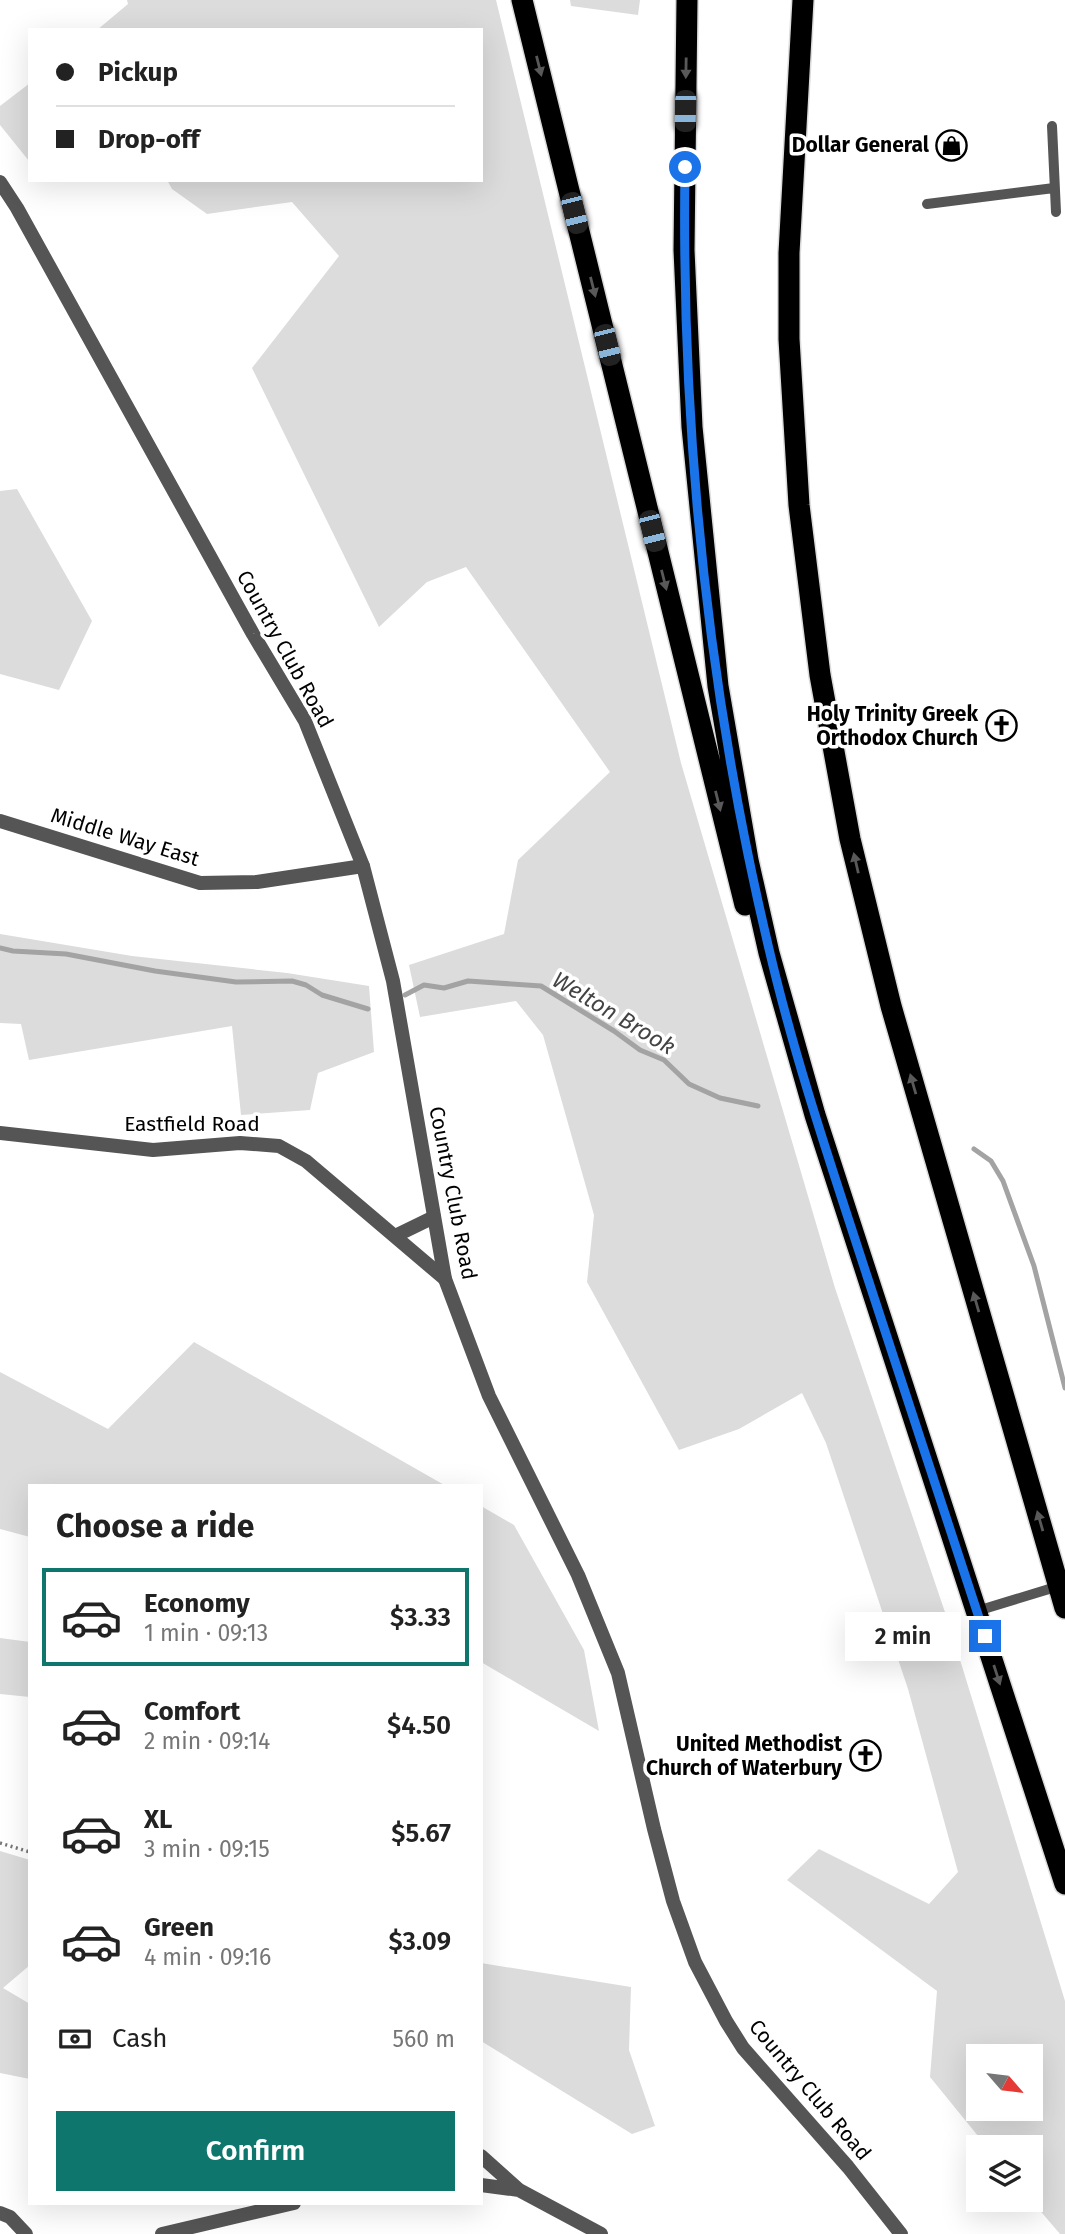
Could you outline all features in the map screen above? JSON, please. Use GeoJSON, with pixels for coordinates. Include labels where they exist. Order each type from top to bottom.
{"type":"FeatureCollection","features":[{"type":"Feature","properties":{"kind":"highway"},"geometry":{"type":"LineString","coordinates":[[522,0],[737,877],[760,956],[815,1115],[1065,1884]]}},
{"type":"Feature","properties":{"kind":"highway"},"geometry":{"type":"LineString","coordinates":[[687,0],[684,250],[687,339],[692,427],[708,599],[718,686],[748,860],[769,953],[815,1115]]}},
{"type":"Feature","properties":{"kind":"highway"},"geometry":{"type":"LineString","coordinates":[[801,0],[789,253],[793,422],[808,591],[831,742],[850,839],[891,1006],[1063,1600]]}},
{"type":"Feature","properties":{"kind":"street","name":"Country Club Road"},"geometry":{"type":"LineString","coordinates":[[0,182],[101,356],[253,634],[305,721],[363,866],[393,981],[445,1279],[489,1396],[578,1575],[618,1673],[673,1901],[695,1962],[743,2048],[848,2167],[901,2234]]}},
{"type":"Feature","properties":{"kind":"street","name":"Middle Way East"},"geometry":{"type":"LineString","coordinates":[[0,821],[200,883],[257,882],[363,866]]}},
{"type":"Feature","properties":{"kind":"street","name":"Eastfield Road"},"geometry":{"type":"LineString","coordinates":[[0,1133],[153,1150],[240,1143],[279,1146],[306,1161],[445,1279]]}},
{"type":"Feature","properties":{"kind":"street"},"geometry":{"type":"LineString","coordinates":[[395,1236],[434,1217]]}},
{"type":"Feature","properties":{"kind":"street"},"geometry":{"type":"LineString","coordinates":[[483,2158],[519,2190],[601,2234]]}},
{"type":"Feature","properties":{"kind":"street"},"geometry":{"type":"LineString","coordinates":[[483,2185],[519,2190]]}},
{"type":"Feature","properties":{"kind":"street"},"geometry":{"type":"LineString","coordinates":[[162,2234],[285,2205]]}},
{"type":"Feature","properties":{"kind":"street"},"geometry":{"type":"LineString","coordinates":[[0,2213],[10,2217],[26,2234]]}},
{"type":"Feature","properties":{"kind":"lane"},"geometry":{"type":"LineString","coordinates":[[1052,126],[1056,212]]}},
{"type":"Feature","properties":{"kind":"lane"},"geometry":{"type":"LineString","coordinates":[[927,204],[1054,188]]}},
{"type":"Feature","properties":{"kind":"lane"},"geometry":{"type":"LineString","coordinates":[[977,1611],[1063,1600]]}},
{"type":"Feature","properties":{"kind":"path"},"geometry":{"type":"LineString","coordinates":[[0,1843],[28,1851]]}},
{"type":"Feature","properties":{"kind":"shaded area"},"geometry":{"type":"Polygon","coordinates":[[[127,0],[496,0],[681,763],[835,1288],[949,1624],[1065,2001],[1065,2234],[1060,2234],[1041,2212],[1043,2135],[977,2135],[930,2077],[937,1991],[787,1880],[819,1849],[929,1904],[958,1872],[908,1689],[826,1443],[802,1393],[739,1429],[679,1450],[587,1282],[594,1215],[543,1035],[516,1001],[420,1017],[409,965],[504,934],[518,860],[610,772],[466,567],[427,582],[379,627],[252,368],[339,256],[292,202],[207,214],[172,189],[168,182],[483,182],[483,28],[99,28],[128,4],[127,0]]]}},
{"type":"Feature","properties":{"kind":"shaded area"},"geometry":{"type":"Polygon","coordinates":[[[570,0],[640,0],[638,15],[571,6],[570,0]]]}},
{"type":"Feature","properties":{"kind":"shaded area"},"geometry":{"type":"Polygon","coordinates":[[[28,85],[28,160],[0,125],[0,106],[28,85]]]}},
{"type":"Feature","properties":{"kind":"shaded area"},"geometry":{"type":"Polygon","coordinates":[[[17,489],[92,621],[59,690],[0,674],[0,491],[17,489]]]}},
{"type":"Feature","properties":{"kind":"shaded area"},"geometry":{"type":"Polygon","coordinates":[[[0,934],[132,956],[287,973],[369,986],[374,1052],[318,1073],[310,1110],[241,1115],[232,1026],[29,1060],[21,1024],[0,1023],[0,934]]]}},
{"type":"Feature","properties":{"kind":"shaded area"},"geometry":{"type":"Polygon","coordinates":[[[194,1342],[442,1484],[28,1484],[28,1536],[0,1529],[0,1372],[108,1429],[194,1342]]]}},
{"type":"Feature","properties":{"kind":"shaded area"},"geometry":{"type":"Polygon","coordinates":[[[483,1507],[514,1525],[584,1650],[599,1731],[483,1663],[483,1507]]]}},
{"type":"Feature","properties":{"kind":"shaded area"},"geometry":{"type":"Polygon","coordinates":[[[0,1638],[28,1642],[28,1697],[0,1694],[0,1638]]]}},
{"type":"Feature","properties":{"kind":"shaded area"},"geometry":{"type":"Polygon","coordinates":[[[0,1851],[28,1859],[28,1967],[3,1988],[28,2003],[28,2079],[0,2073],[0,1851]]]}},
{"type":"Feature","properties":{"kind":"shaded area"},"geometry":{"type":"Polygon","coordinates":[[[483,1963],[631,1987],[629,2050],[655,2126],[632,2134],[483,2042],[483,1963]]]}},
{"type":"Feature","properties":{"kind":"waterway","name":"Welton Brook"},"geometry":{"type":"LineString","coordinates":[[0,948],[66,954],[155,971],[236,982],[292,981],[306,985],[322,995],[368,1009]]}},
{"type":"Feature","properties":{"kind":"waterway","name":"Welton Brook"},"geometry":{"type":"LineString","coordinates":[[405,995],[424,985],[444,988],[468,981],[541,986],[640,1050],[664,1060],[689,1084],[720,1098],[758,1106]]}},
{"type":"Feature","properties":{"kind":"waterway","name":"Welton Brook"},"geometry":{"type":"LineString","coordinates":[[974,1149],[991,1161],[1003,1181],[1034,1266],[1065,1388]]}},
{"type":"Feature","properties":{"kind":"place","name":"Dollar General"},"geometry":{"type":"Point","coordinates":[952,145]}},
{"type":"Feature","properties":{"kind":"place","name":"Holy Trinity Greek Orthodox Church"},"geometry":{"type":"Point","coordinates":[1001,726]}},
{"type":"Feature","properties":{"kind":"place","name":"United Methodist Church of Waterbury"},"geometry":{"type":"Point","coordinates":[865,1756]}},
{"type":"Feature","properties":{"kind":"route"},"geometry":{"type":"LineString","coordinates":[[685,167],[687,339],[699,512],[718,686],[748,860],[769,953],[815,1115],[985,1636]]}}]}
